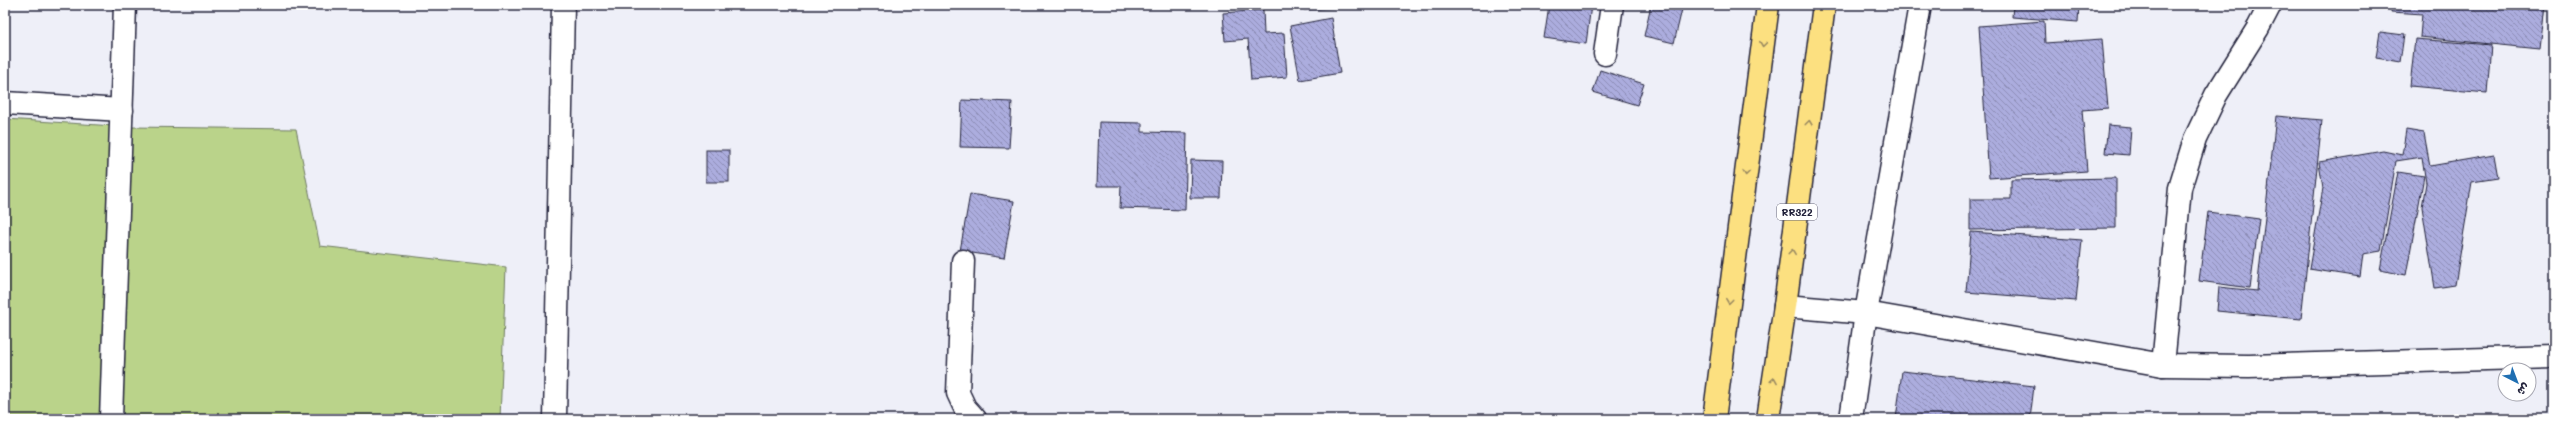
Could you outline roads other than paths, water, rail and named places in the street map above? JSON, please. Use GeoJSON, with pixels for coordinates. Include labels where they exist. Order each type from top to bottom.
{"type":"FeatureCollection","features":[{"type":"Feature","properties":{"kind":"main road"},"geometry":{"type":"LineString","coordinates":[[1714,419],[1768,5]]}},
{"type":"Feature","properties":{"kind":"main road","name":"RR322"},"geometry":{"type":"LineString","coordinates":[[1768,419],[1785,306],[1824,5]]}},
{"type":"Feature","properties":{"kind":"street"},"geometry":{"type":"LineString","coordinates":[[111,419],[125,5]]}},
{"type":"Feature","properties":{"kind":"street"},"geometry":{"type":"LineString","coordinates":[[555,419],[563,5]]}},
{"type":"Feature","properties":{"kind":"street"},"geometry":{"type":"LineString","coordinates":[[1605,54],[1612,5]]}},
{"type":"Feature","properties":{"kind":"street"},"geometry":{"type":"LineString","coordinates":[[1850,419],[1866,313],[1920,5]]}},
{"type":"Feature","properties":{"kind":"street"},"geometry":{"type":"LineString","coordinates":[[2163,366],[2180,188],[2195,139],[2216,95],[2258,28],[2270,5]]}},
{"type":"Feature","properties":{"kind":"street"},"geometry":{"type":"LineString","coordinates":[[5,103],[122,110]]}},
{"type":"Feature","properties":{"kind":"street"},"geometry":{"type":"LineString","coordinates":[[963,261],[958,393],[965,408],[975,419]]}},
{"type":"Feature","properties":{"kind":"street"},"geometry":{"type":"LineString","coordinates":[[1785,306],[1866,313],[2163,366],[2249,366],[2554,355]]}}]}
